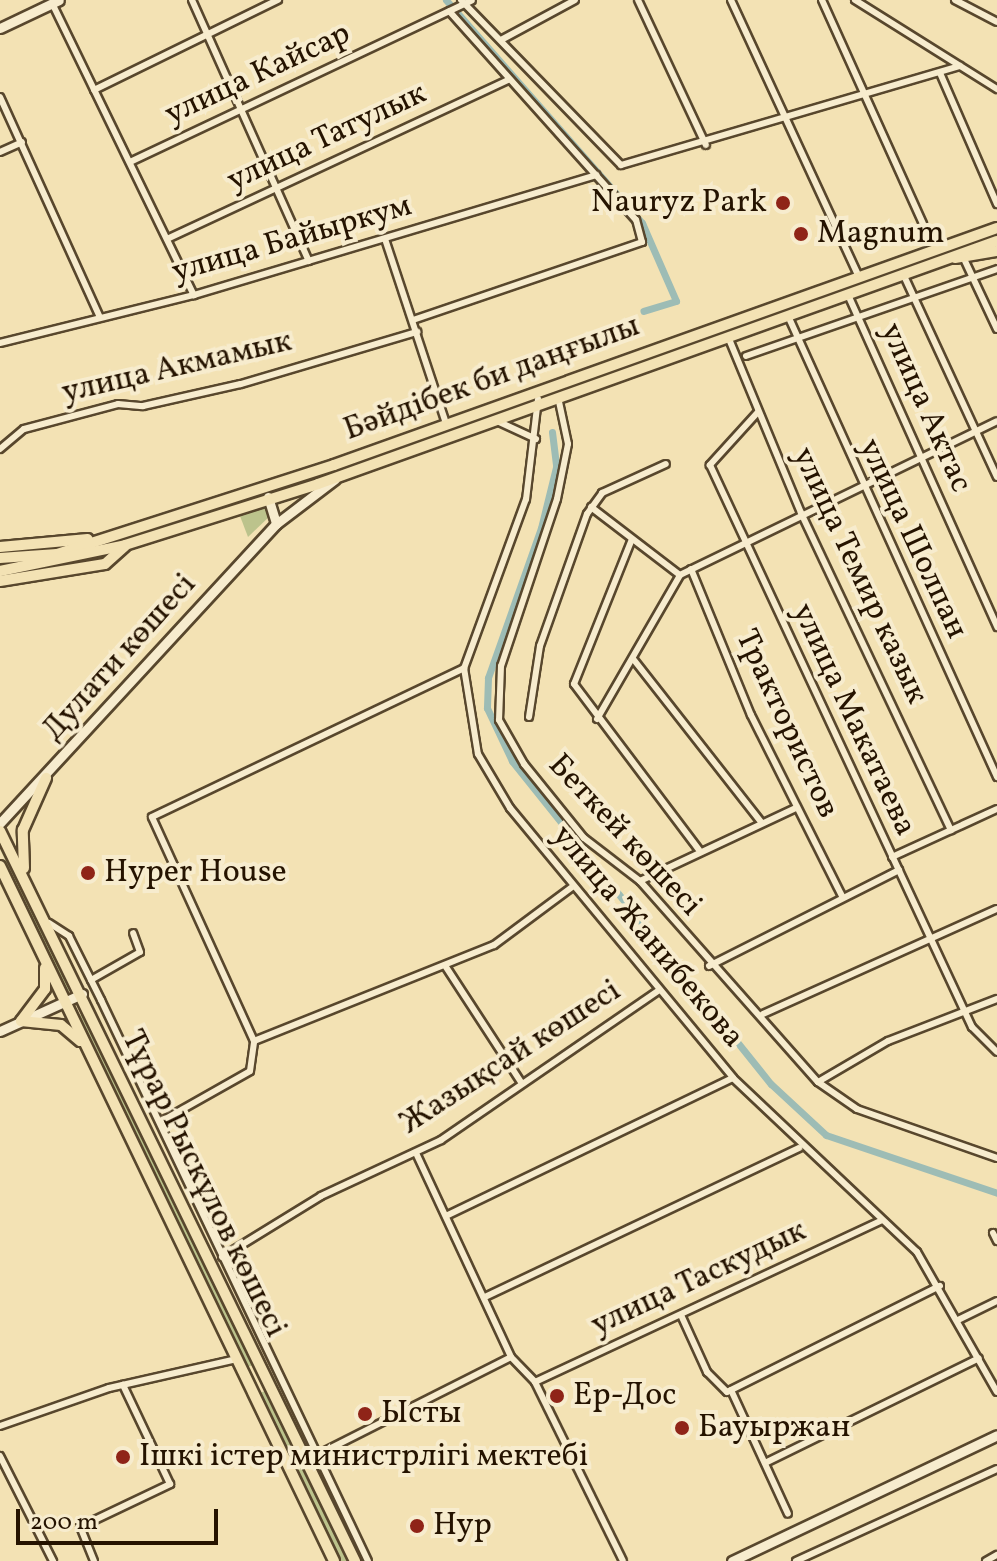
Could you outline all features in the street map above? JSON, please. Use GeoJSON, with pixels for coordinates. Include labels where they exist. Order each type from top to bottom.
{"type":"FeatureCollection","features":[{"type":"Feature","properties":{"kind":"main road"},"geometry":{"type":"LineString","coordinates":[[0,28],[54,1]]}},
{"type":"Feature","properties":{"kind":"main road"},"geometry":{"type":"LineString","coordinates":[[956,243],[997,221]]}},
{"type":"Feature","properties":{"kind":"main road","name":"Бәйдібек би даңғылы"},"geometry":{"type":"LineString","coordinates":[[0,558],[57,554],[114,536],[446,423],[997,228]]}},
{"type":"Feature","properties":{"kind":"main road"},"geometry":{"type":"LineString","coordinates":[[960,260],[997,241]]}},
{"type":"Feature","properties":{"kind":"main road"},"geometry":{"type":"LineString","coordinates":[[960,260],[997,251]]}},
{"type":"Feature","properties":{"kind":"main road","name":"Бәйдібек би даңғылы"},"geometry":{"type":"LineString","coordinates":[[0,571],[125,545],[268,497],[318,484],[538,399],[729,339],[960,260]]}},
{"type":"Feature","properties":{"kind":"main road","name":"Дулати көшесі"},"geometry":{"type":"LineString","coordinates":[[0,823],[46,778],[276,524],[339,476]]}},
{"type":"Feature","properties":{"kind":"main road"},"geometry":{"type":"LineString","coordinates":[[268,497],[276,524]]}},
{"type":"Feature","properties":{"kind":"main road"},"geometry":{"type":"LineString","coordinates":[[0,547],[114,536]]}},
{"type":"Feature","properties":{"kind":"main road"},"geometry":{"type":"LineString","coordinates":[[0,581],[105,564],[125,545]]}},
{"type":"Feature","properties":{"kind":"main road"},"geometry":{"type":"LineString","coordinates":[[24,874],[23,830],[46,778]]}},
{"type":"Feature","properties":{"kind":"main road","name":"Тұрар Рыскұлов көшесі"},"geometry":{"type":"LineString","coordinates":[[0,831],[49,923],[159,1147],[355,1561]]}},
{"type":"Feature","properties":{"kind":"main road"},"geometry":{"type":"LineString","coordinates":[[0,866],[334,1561]]}},
{"type":"Feature","properties":{"kind":"main road"},"geometry":{"type":"LineString","coordinates":[[21,1021],[45,989],[41,951]]}},
{"type":"Feature","properties":{"kind":"main road"},"geometry":{"type":"LineString","coordinates":[[0,1031],[82,994]]}},
{"type":"Feature","properties":{"kind":"main road"},"geometry":{"type":"LineString","coordinates":[[21,1021],[67,1028],[92,1059]]}},
{"type":"Feature","properties":{"kind":"main road"},"geometry":{"type":"LineString","coordinates":[[248,1382],[265,1374]]}},
{"type":"Feature","properties":{"kind":"main road"},"geometry":{"type":"LineString","coordinates":[[732,1561],[997,1435]]}},
{"type":"Feature","properties":{"kind":"street"},"geometry":{"type":"LineString","coordinates":[[192,0],[281,186],[309,261]]}},
{"type":"Feature","properties":{"kind":"street"},"geometry":{"type":"LineString","coordinates":[[94,90],[278,0]]}},
{"type":"Feature","properties":{"kind":"street"},"geometry":{"type":"LineString","coordinates":[[501,40],[575,0]]}},
{"type":"Feature","properties":{"kind":"street"},"geometry":{"type":"LineString","coordinates":[[638,0],[706,145]]}},
{"type":"Feature","properties":{"kind":"street"},"geometry":{"type":"LineString","coordinates":[[731,0],[859,277]]}},
{"type":"Feature","properties":{"kind":"street"},"geometry":{"type":"LineString","coordinates":[[822,0],[923,224]]}},
{"type":"Feature","properties":{"kind":"street"},"geometry":{"type":"LineString","coordinates":[[855,0],[997,89]]}},
{"type":"Feature","properties":{"kind":"street"},"geometry":{"type":"LineString","coordinates":[[955,0],[996,22]]}},
{"type":"Feature","properties":{"kind":"street"},"geometry":{"type":"LineString","coordinates":[[54,1],[194,295]]}},
{"type":"Feature","properties":{"kind":"street"},"geometry":{"type":"LineString","coordinates":[[465,2],[613,162],[706,145],[960,66]]}},
{"type":"Feature","properties":{"kind":"street","name":"улица Кайсар"},"geometry":{"type":"LineString","coordinates":[[130,162],[465,2]]}},
{"type":"Feature","properties":{"kind":"street"},"geometry":{"type":"LineString","coordinates":[[413,320],[640,246],[636,220],[449,11]]}},
{"type":"Feature","properties":{"kind":"street"},"geometry":{"type":"LineString","coordinates":[[940,73],[997,204]]}},
{"type":"Feature","properties":{"kind":"street","name":"улица Татулык"},"geometry":{"type":"LineString","coordinates":[[167,239],[508,80]]}},
{"type":"Feature","properties":{"kind":"street"},"geometry":{"type":"LineString","coordinates":[[0,97],[100,317]]}},
{"type":"Feature","properties":{"kind":"street"},"geometry":{"type":"LineString","coordinates":[[0,152],[22,142]]}},
{"type":"Feature","properties":{"kind":"street","name":"улица Байыркум"},"geometry":{"type":"LineString","coordinates":[[0,343],[194,295],[596,175]]}},
{"type":"Feature","properties":{"kind":"street"},"geometry":{"type":"LineString","coordinates":[[385,239],[446,423]]}},
{"type":"Feature","properties":{"kind":"street"},"geometry":{"type":"LineString","coordinates":[[960,260],[972,277],[997,329]]}},
{"type":"Feature","properties":{"kind":"street"},"geometry":{"type":"LineString","coordinates":[[746,356],[997,269]]}},
{"type":"Feature","properties":{"kind":"street"},"geometry":{"type":"LineString","coordinates":[[905,278],[997,477]]}},
{"type":"Feature","properties":{"kind":"street","name":"улица Актас"},"geometry":{"type":"LineString","coordinates":[[849,297],[997,627]]}},
{"type":"Feature","properties":{"kind":"street","name":"улица Шолпан"},"geometry":{"type":"LineString","coordinates":[[789,318],[859,485],[997,777]]}},
{"type":"Feature","properties":{"kind":"street","name":"улица Акмамык"},"geometry":{"type":"LineString","coordinates":[[0,449],[24,429],[118,404],[143,406],[241,384],[417,332]]}},
{"type":"Feature","properties":{"kind":"street","name":"улица Темир казык"},"geometry":{"type":"LineString","coordinates":[[729,339],[801,513],[951,830]]}},
{"type":"Feature","properties":{"kind":"street","name":"Беткей көшесі"},"geometry":{"type":"LineString","coordinates":[[557,394],[568,444],[501,666],[499,720],[584,838],[640,881],[709,966],[763,1014],[818,1082],[857,1109],[997,1158]]}},
{"type":"Feature","properties":{"kind":"street","name":"улица Жанибекова"},"geometry":{"type":"LineString","coordinates":[[538,399],[536,439],[526,499],[464,668],[470,727],[492,783],[572,887],[733,1078],[799,1148],[882,1220],[940,1286],[997,1392]]}},
{"type":"Feature","properties":{"kind":"street","name":"улица Макатаева"},"geometry":{"type":"LineString","coordinates":[[758,412],[711,459],[743,542],[964,1010],[997,1052]]}},
{"type":"Feature","properties":{"kind":"street"},"geometry":{"type":"LineString","coordinates":[[484,420],[521,427],[536,439]]}},
{"type":"Feature","properties":{"kind":"street"},"geometry":{"type":"LineString","coordinates":[[597,719],[634,660],[680,575],[801,513],[997,421]]}},
{"type":"Feature","properties":{"kind":"street"},"geometry":{"type":"LineString","coordinates":[[529,717],[540,646],[591,507],[611,487],[666,464]]}},
{"type":"Feature","properties":{"kind":"street"},"geometry":{"type":"LineString","coordinates":[[591,507],[680,575]]}},
{"type":"Feature","properties":{"kind":"street"},"geometry":{"type":"LineString","coordinates":[[632,539],[573,675],[597,719],[699,850]]}},
{"type":"Feature","properties":{"kind":"street","name":"Трактористов"},"geometry":{"type":"LineString","coordinates":[[691,569],[796,808],[842,896]]}},
{"type":"Feature","properties":{"kind":"street"},"geometry":{"type":"LineString","coordinates":[[634,660],[762,823]]}},
{"type":"Feature","properties":{"kind":"street"},"geometry":{"type":"LineString","coordinates":[[160,1122],[250,1071],[254,1041],[152,817],[464,668]]}},
{"type":"Feature","properties":{"kind":"street"},"geometry":{"type":"LineString","coordinates":[[640,881],[699,850],[796,808]]}},
{"type":"Feature","properties":{"kind":"street"},"geometry":{"type":"LineString","coordinates":[[892,857],[997,809]]}},
{"type":"Feature","properties":{"kind":"street"},"geometry":{"type":"LineString","coordinates":[[709,966],[842,896],[899,870]]}},
{"type":"Feature","properties":{"kind":"street"},"geometry":{"type":"LineString","coordinates":[[254,1041],[446,967],[494,945],[572,887]]}},
{"type":"Feature","properties":{"kind":"street"},"geometry":{"type":"LineString","coordinates":[[763,1014],[997,909]]}},
{"type":"Feature","properties":{"kind":"street"},"geometry":{"type":"LineString","coordinates":[[49,923],[69,936],[95,987],[368,1561]]}},
{"type":"Feature","properties":{"kind":"street"},"geometry":{"type":"LineString","coordinates":[[91,980],[139,954],[133,933]]}},
{"type":"Feature","properties":{"kind":"street"},"geometry":{"type":"LineString","coordinates":[[446,967],[521,1082]]}},
{"type":"Feature","properties":{"kind":"street"},"geometry":{"type":"LineString","coordinates":[[82,994],[95,987]]}},
{"type":"Feature","properties":{"kind":"street","name":"Жазықсай көшесі"},"geometry":{"type":"LineString","coordinates":[[222,1257],[321,1196],[416,1153],[659,990]]}},
{"type":"Feature","properties":{"kind":"street"},"geometry":{"type":"LineString","coordinates":[[818,1082],[859,1056],[964,1010],[997,999]]}},
{"type":"Feature","properties":{"kind":"street"},"geometry":{"type":"LineString","coordinates":[[446,1216],[733,1078]]}},
{"type":"Feature","properties":{"kind":"street"},"geometry":{"type":"LineString","coordinates":[[159,1147],[170,1142]]}},
{"type":"Feature","properties":{"kind":"street"},"geometry":{"type":"LineString","coordinates":[[485,1297],[799,1148]]}},
{"type":"Feature","properties":{"kind":"street"},"geometry":{"type":"LineString","coordinates":[[416,1153],[511,1357],[535,1382],[623,1561]]}},
{"type":"Feature","properties":{"kind":"street","name":"улица Таскудык"},"geometry":{"type":"LineString","coordinates":[[535,1382],[882,1220]]}},
{"type":"Feature","properties":{"kind":"street"},"geometry":{"type":"LineString","coordinates":[[993,1233],[997,1241]]}},
{"type":"Feature","properties":{"kind":"street"},"geometry":{"type":"LineString","coordinates":[[681,1315],[716,1386],[731,1390],[940,1286]]}},
{"type":"Feature","properties":{"kind":"street"},"geometry":{"type":"LineString","coordinates":[[958,1320],[997,1301]]}},
{"type":"Feature","properties":{"kind":"street"},"geometry":{"type":"LineString","coordinates":[[317,1455],[511,1357]]}},
{"type":"Feature","properties":{"kind":"street"},"geometry":{"type":"LineString","coordinates":[[765,1463],[979,1358]]}},
{"type":"Feature","properties":{"kind":"street"},"geometry":{"type":"LineString","coordinates":[[0,1426],[123,1385],[237,1359]]}},
{"type":"Feature","properties":{"kind":"street"},"geometry":{"type":"LineString","coordinates":[[94,1561],[80,1527],[170,1484],[123,1385]]}},
{"type":"Feature","properties":{"kind":"street"},"geometry":{"type":"LineString","coordinates":[[731,1390],[788,1514]]}},
{"type":"Feature","properties":{"kind":"street"},"geometry":{"type":"LineString","coordinates":[[0,1456],[53,1561]]}},
{"type":"Feature","properties":{"kind":"street"},"geometry":{"type":"LineString","coordinates":[[796,1561],[997,1469]]}},
{"type":"Feature","properties":{"kind":"street"},"geometry":{"type":"LineString","coordinates":[[986,1561],[997,1555]]}},
{"type":"Feature","properties":{"kind":"green space"},"geometry":{"type":"Polygon","coordinates":[[[267,506],[271,515],[248,537],[240,516],[267,506]]]}},
{"type":"Feature","properties":{"kind":"green space"},"geometry":{"type":"Polygon","coordinates":[[[5,844],[74,989],[68,992],[0,849],[5,844]]]}},
{"type":"Feature","properties":{"kind":"green space"},"geometry":{"type":"Polygon","coordinates":[[[86,1012],[255,1364],[248,1367],[80,1015],[86,1012]]]}},
{"type":"Feature","properties":{"kind":"green space"},"geometry":{"type":"Polygon","coordinates":[[[267,1390],[349,1561],[340,1561],[260,1393],[267,1390]]]}},
{"type":"Feature","properties":{"kind":"waterway"},"geometry":{"type":"LineString","coordinates":[[446,0],[642,223],[676,301],[643,311]]}},
{"type":"Feature","properties":{"kind":"waterway"},"geometry":{"type":"LineString","coordinates":[[552,432],[556,467],[541,528],[488,678],[487,708],[512,761],[771,1084],[826,1135],[997,1193]]}},
{"type":"Feature","properties":{"kind":"place","name":"Nauryz Park"},"geometry":{"type":"Point","coordinates":[783,203]}},
{"type":"Feature","properties":{"kind":"place","name":"Magnum"},"geometry":{"type":"Point","coordinates":[801,234]}},
{"type":"Feature","properties":{"kind":"place","name":"Hyper House"},"geometry":{"type":"Point","coordinates":[88,873]}},
{"type":"Feature","properties":{"kind":"place","name":"Ер-Дос"},"geometry":{"type":"Point","coordinates":[557,1396]}},
{"type":"Feature","properties":{"kind":"place","name":"Ысты"},"geometry":{"type":"Point","coordinates":[365,1414]}},
{"type":"Feature","properties":{"kind":"place","name":"Бауыржан"},"geometry":{"type":"Point","coordinates":[682,1428]}},
{"type":"Feature","properties":{"kind":"place","name":"Ішкі істер министрлігі мектебі"},"geometry":{"type":"Point","coordinates":[123,1457]}},
{"type":"Feature","properties":{"kind":"place","name":"Нур"},"geometry":{"type":"Point","coordinates":[417,1526]}}]}
